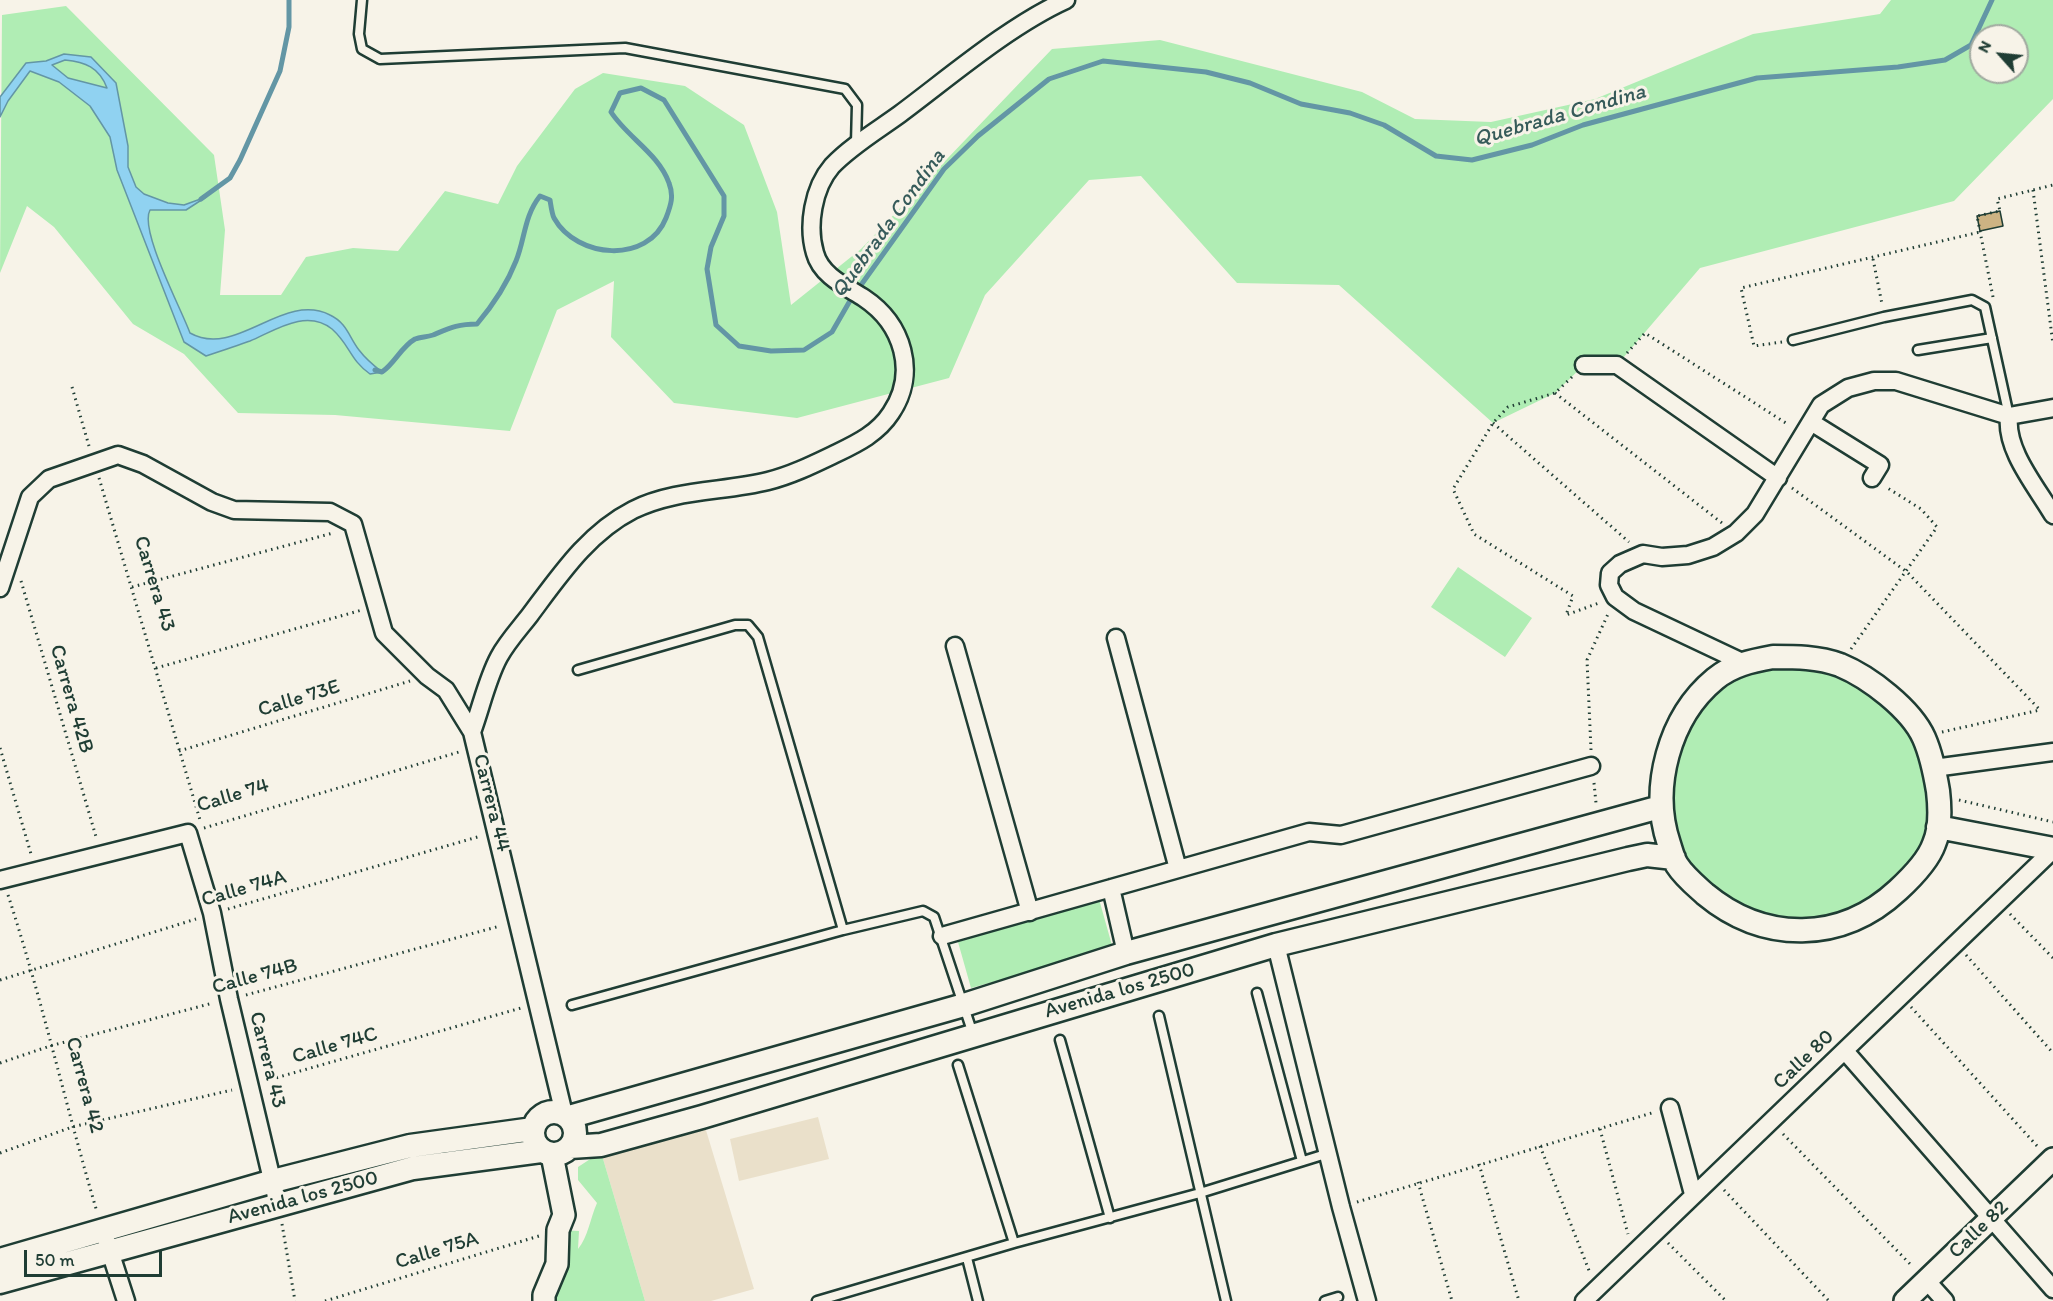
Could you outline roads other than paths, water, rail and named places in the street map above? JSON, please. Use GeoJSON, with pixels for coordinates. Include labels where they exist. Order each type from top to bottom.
{"type":"FeatureCollection","features":[{"type":"Feature","properties":{"kind":"main road"},"geometry":{"type":"LineString","coordinates":[[1773,657],[1813,658],[1840,665],[1874,683],[1897,704],[1923,736],[1934,768],[1940,805],[1934,846],[1910,879],[1868,914],[1848,922],[1803,931],[1765,927],[1723,908],[1690,880],[1674,858],[1660,807],[1666,762],[1675,730],[1691,704],[1715,679],[1742,662],[1773,657]]}},
{"type":"Feature","properties":{"kind":"main road","name":"Avenida los 2500"},"geometry":{"type":"LineString","coordinates":[[0,1282],[273,1180],[410,1146],[533,1129],[545,1114],[566,1116],[964,1005],[1125,953],[1600,826],[1660,807]]}},
{"type":"Feature","properties":{"kind":"main road"},"geometry":{"type":"LineString","coordinates":[[1938,827],[2053,849]]}},
{"type":"Feature","properties":{"kind":"main road","name":"Avenida los 2500"},"geometry":{"type":"LineString","coordinates":[[0,1260],[107,1241],[278,1205],[413,1168],[556,1156],[702,1117],[1276,945],[1628,859],[1647,855],[1674,858]]}},
{"type":"Feature","properties":{"kind":"main road"},"geometry":{"type":"LineString","coordinates":[[533,1129],[533,1137],[556,1156],[575,1132],[566,1116]]}},
{"type":"Feature","properties":{"kind":"street"},"geometry":{"type":"LineString","coordinates":[[475,739],[499,657],[572,558],[610,523],[636,508],[673,497],[768,481],[799,472],[868,438],[891,413],[900,393],[906,367],[902,342],[890,322],[865,299],[841,286],[815,257],[811,234],[812,213],[831,168],[855,147],[974,59],[1051,7],[1066,0]]}},
{"type":"Feature","properties":{"kind":"street"},"geometry":{"type":"LineString","coordinates":[[1584,365],[1617,365],[1778,478]]}},
{"type":"Feature","properties":{"kind":"street"},"geometry":{"type":"LineString","coordinates":[[1742,662],[1634,611],[1615,597],[1609,585],[1610,573],[1620,564],[1642,554],[1662,557],[1688,555],[1713,547],[1736,533],[1755,514],[1821,405],[1848,388],[1874,381],[1896,381],[2009,416],[2053,408]]}},
{"type":"Feature","properties":{"kind":"street"},"geometry":{"type":"LineString","coordinates":[[2009,416],[2008,427],[2011,443],[2053,515]]}},
{"type":"Feature","properties":{"kind":"street"},"geometry":{"type":"LineString","coordinates":[[1808,428],[1880,465],[1872,478]]}},
{"type":"Feature","properties":{"kind":"street","name":"Carrera 44"},"geometry":{"type":"LineString","coordinates":[[0,588],[30,498],[49,478],[118,455],[143,464],[212,502],[234,510],[330,512],[354,526],[384,633],[427,676],[446,690],[475,739],[566,1116]]}},
{"type":"Feature","properties":{"kind":"street"},"geometry":{"type":"LineString","coordinates":[[1116,638],[1178,869]]}},
{"type":"Feature","properties":{"kind":"street"},"geometry":{"type":"LineString","coordinates":[[956,646],[1030,912]]}},
{"type":"Feature","properties":{"kind":"street"},"geometry":{"type":"LineString","coordinates":[[1934,768],[2053,752]]}},
{"type":"Feature","properties":{"kind":"street"},"geometry":{"type":"LineString","coordinates":[[942,936],[1309,832],[1341,835],[1591,766]]}},
{"type":"Feature","properties":{"kind":"street","name":"Calle 74"},"geometry":{"type":"LineString","coordinates":[[1,880],[195,831]]}},
{"type":"Feature","properties":{"kind":"street","name":"Carrera 43"},"geometry":{"type":"LineString","coordinates":[[195,831],[229,999],[252,1085],[278,1205]]}},
{"type":"Feature","properties":{"kind":"street","name":"Calle 80"},"geometry":{"type":"LineString","coordinates":[[1584,1301],[1602,1295],[1633,1254],[1693,1194],[1957,945],[2053,849]]}},
{"type":"Feature","properties":{"kind":"street"},"geometry":{"type":"LineString","coordinates":[[1111,888],[1125,953]]}},
{"type":"Feature","properties":{"kind":"street"},"geometry":{"type":"LineString","coordinates":[[1276,945],[1341,1207],[1367,1301]]}},
{"type":"Feature","properties":{"kind":"street"},"geometry":{"type":"LineString","coordinates":[[1845,1051],[2053,1288]]}},
{"type":"Feature","properties":{"kind":"street"},"geometry":{"type":"LineString","coordinates":[[1670,1108],[1693,1194]]}},
{"type":"Feature","properties":{"kind":"street"},"geometry":{"type":"LineString","coordinates":[[544,1301],[557,1264],[558,1230],[564,1215],[556,1156]]}},
{"type":"Feature","properties":{"kind":"street","name":"Calle 82"},"geometry":{"type":"LineString","coordinates":[[1905,1301],[2052,1161]]}},
{"type":"Feature","properties":{"kind":"street"},"geometry":{"type":"LineString","coordinates":[[107,1241],[126,1301]]}},
{"type":"Feature","properties":{"kind":"street"},"geometry":{"type":"LineString","coordinates":[[1926,1281],[1946,1301]]}},
{"type":"Feature","properties":{"kind":"lane"},"geometry":{"type":"LineString","coordinates":[[362,0],[359,34],[362,50],[380,59],[625,48],[845,89],[857,105],[855,147]]}},
{"type":"Feature","properties":{"kind":"lane"},"geometry":{"type":"LineString","coordinates":[[1793,340],[1884,317],[1972,300],[1985,307],[2009,416]]}},
{"type":"Feature","properties":{"kind":"lane"},"geometry":{"type":"LineString","coordinates":[[1918,350],[1992,338]]}},
{"type":"Feature","properties":{"kind":"lane"},"geometry":{"type":"LineString","coordinates":[[578,670],[735,625],[748,625],[758,637],[843,930]]}},
{"type":"Feature","properties":{"kind":"lane"},"geometry":{"type":"LineString","coordinates":[[572,1005],[843,930],[923,911],[934,917],[942,936],[973,1034]]}},
{"type":"Feature","properties":{"kind":"lane"},"geometry":{"type":"LineString","coordinates":[[1257,993],[1302,1161]]}},
{"type":"Feature","properties":{"kind":"lane"},"geometry":{"type":"LineString","coordinates":[[1159,1016],[1226,1301]]}},
{"type":"Feature","properties":{"kind":"lane"},"geometry":{"type":"LineString","coordinates":[[1060,1040],[1110,1218]]}},
{"type":"Feature","properties":{"kind":"lane"},"geometry":{"type":"LineString","coordinates":[[958,1065],[1014,1243]]}},
{"type":"Feature","properties":{"kind":"lane"},"geometry":{"type":"LineString","coordinates":[[817,1301],[1014,1243],[1200,1193],[1329,1153]]}},
{"type":"Feature","properties":{"kind":"lane"},"geometry":{"type":"LineString","coordinates":[[967,1258],[978,1301]]}},
{"type":"Feature","properties":{"kind":"lane"},"geometry":{"type":"LineString","coordinates":[[1325,1301],[1338,1297]]}},
{"type":"Feature","properties":{"kind":"water"},"geometry":{"type":"Polygon","coordinates":[[[64,54],[91,57],[116,83],[128,146],[128,167],[136,187],[144,194],[168,203],[184,205],[206,197],[186,210],[150,210],[148,220],[150,234],[162,270],[190,333],[207,339],[225,338],[295,311],[312,310],[336,318],[361,353],[382,372],[370,374],[363,369],[332,329],[322,323],[312,321],[290,323],[250,341],[206,356],[184,342],[117,170],[110,137],[90,106],[59,82],[30,71],[8,101],[0,117],[0,97],[26,63],[46,61],[64,54]],[[65,60],[52,65],[68,78],[107,88],[95,70],[85,64],[65,60]]]}},
{"type":"Feature","properties":{"kind":"waterway"},"geometry":{"type":"LineString","coordinates":[[201,199],[230,178],[280,71],[289,27],[289,0]]}},
{"type":"Feature","properties":{"kind":"waterway","name":"Quebrada Condina"},"geometry":{"type":"LineString","coordinates":[[375,370],[382,372],[415,339],[449,328],[477,324],[494,302],[508,278],[519,253],[531,212],[540,196],[550,200],[554,218],[565,232],[579,242],[595,248],[612,251],[629,249],[644,243],[657,233],[666,218],[670,205],[672,196],[669,183],[658,163],[625,130],[611,112],[620,93],[641,88],[664,100],[724,196],[724,216],[711,247],[707,269],[716,325],[739,346],[771,351],[804,350],[832,332],[851,299],[944,169],[978,136],[1049,79],[1103,61],[1206,72],[1250,83],[1301,104],[1350,113],[1384,125],[1436,156],[1472,160],[1532,145],[1583,125],[1757,78],[1898,67],[1945,60],[1971,45],[1992,0]]}}]}
